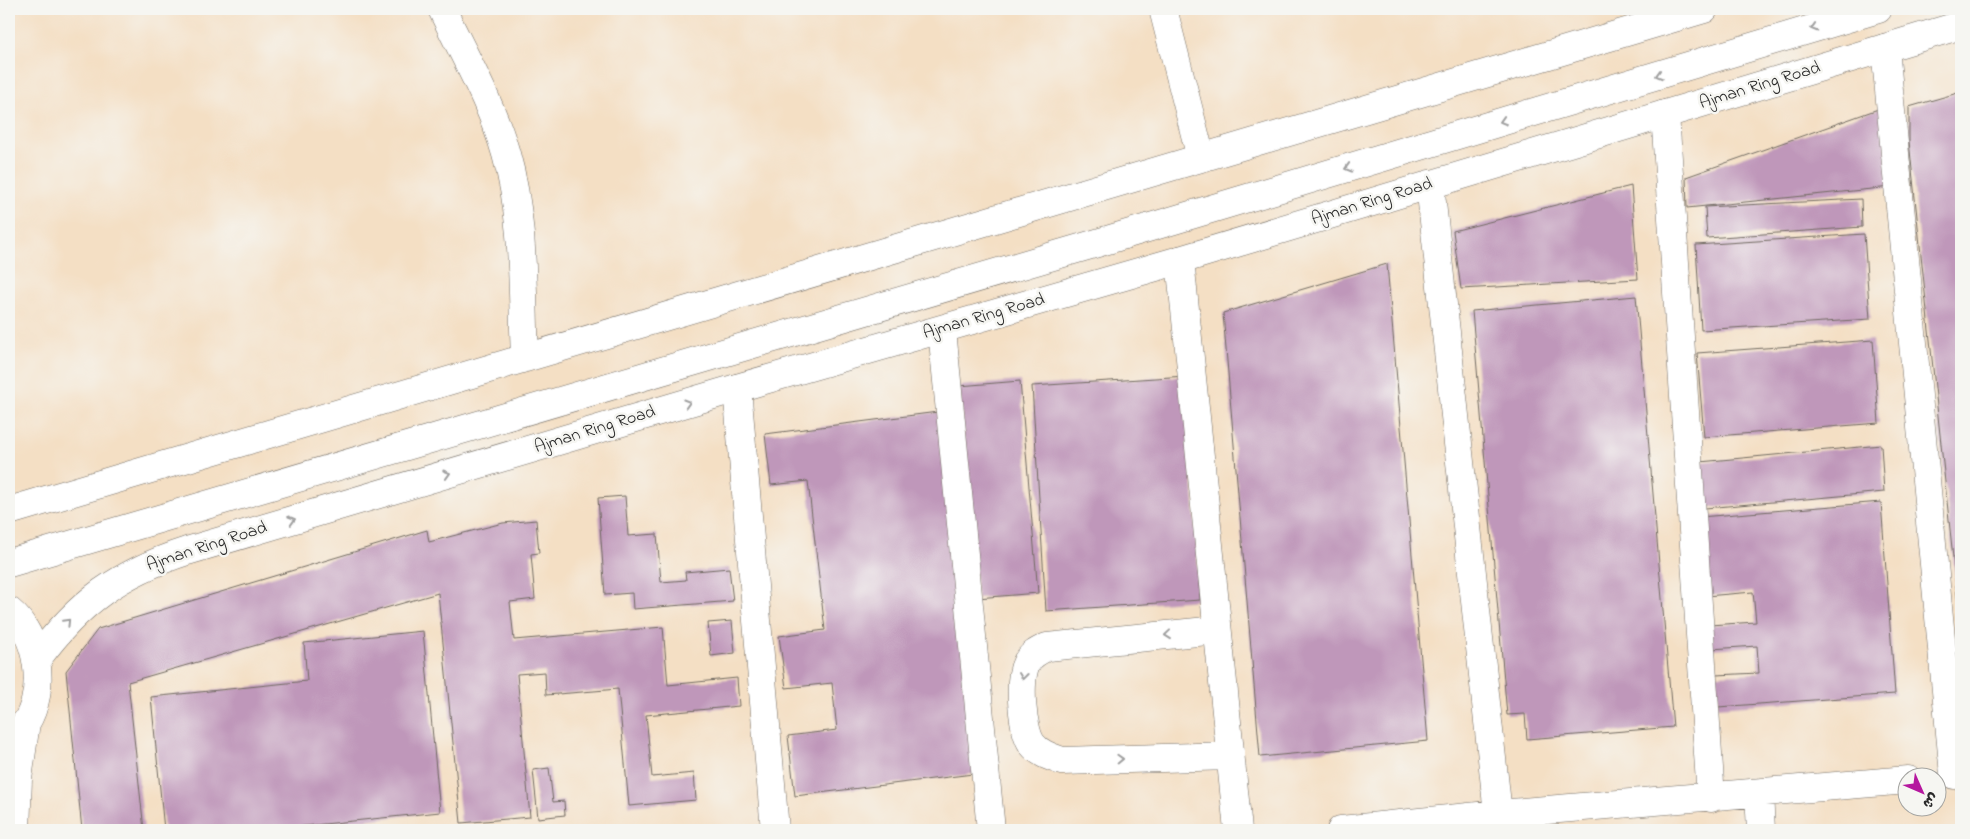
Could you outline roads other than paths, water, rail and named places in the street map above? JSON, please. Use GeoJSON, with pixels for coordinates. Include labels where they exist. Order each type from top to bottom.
{"type":"FeatureCollection","features":[{"type":"Feature","properties":{"kind":"main road"},"geometry":{"type":"LineString","coordinates":[[442,9],[494,120],[506,155],[515,197],[520,234],[526,358]]}},
{"type":"Feature","properties":{"kind":"main road"},"geometry":{"type":"LineString","coordinates":[[1163,9],[1200,158]]}},
{"type":"Feature","properties":{"kind":"main road"},"geometry":{"type":"LineString","coordinates":[[9,511],[1704,9]]}},
{"type":"Feature","properties":{"kind":"main road","name":"Ajman Ring Road"},"geometry":{"type":"LineString","coordinates":[[9,564],[1104,241],[1878,9]]}},
{"type":"Feature","properties":{"kind":"main road","name":"Ajman Ring Road"},"geometry":{"type":"LineString","coordinates":[[36,659],[55,634],[77,611],[122,578],[157,561],[737,388],[1180,260],[1961,25]]}},
{"type":"Feature","properties":{"kind":"main road"},"geometry":{"type":"LineString","coordinates":[[1885,48],[1951,776]]}},
{"type":"Feature","properties":{"kind":"main road"},"geometry":{"type":"LineString","coordinates":[[1664,114],[1710,798]]}},
{"type":"Feature","properties":{"kind":"main road"},"geometry":{"type":"LineString","coordinates":[[1430,184],[1498,814]]}},
{"type":"Feature","properties":{"kind":"main road"},"geometry":{"type":"LineString","coordinates":[[1180,260],[1238,830]]}},
{"type":"Feature","properties":{"kind":"main road"},"geometry":{"type":"LineString","coordinates":[[942,330],[991,830]]}},
{"type":"Feature","properties":{"kind":"main road"},"geometry":{"type":"LineString","coordinates":[[737,388],[775,830]]}},
{"type":"Feature","properties":{"kind":"main road"},"geometry":{"type":"LineString","coordinates":[[9,611],[28,635],[36,659],[38,681],[35,702],[26,722],[9,745]]}},
{"type":"Feature","properties":{"kind":"main road"},"geometry":{"type":"LineString","coordinates":[[1217,630],[1047,647],[1035,653],[1026,664],[1022,676],[1025,729],[1033,744],[1045,755],[1062,761],[1230,756]]}},
{"type":"Feature","properties":{"kind":"main road"},"geometry":{"type":"LineString","coordinates":[[16,830],[18,779],[26,722]]}},
{"type":"Feature","properties":{"kind":"main road"},"geometry":{"type":"LineString","coordinates":[[1342,830],[1498,814],[1710,798],[1898,781]]}},
{"type":"Feature","properties":{"kind":"main road"},"geometry":{"type":"LineString","coordinates":[[1759,793],[1761,830]]}}]}
